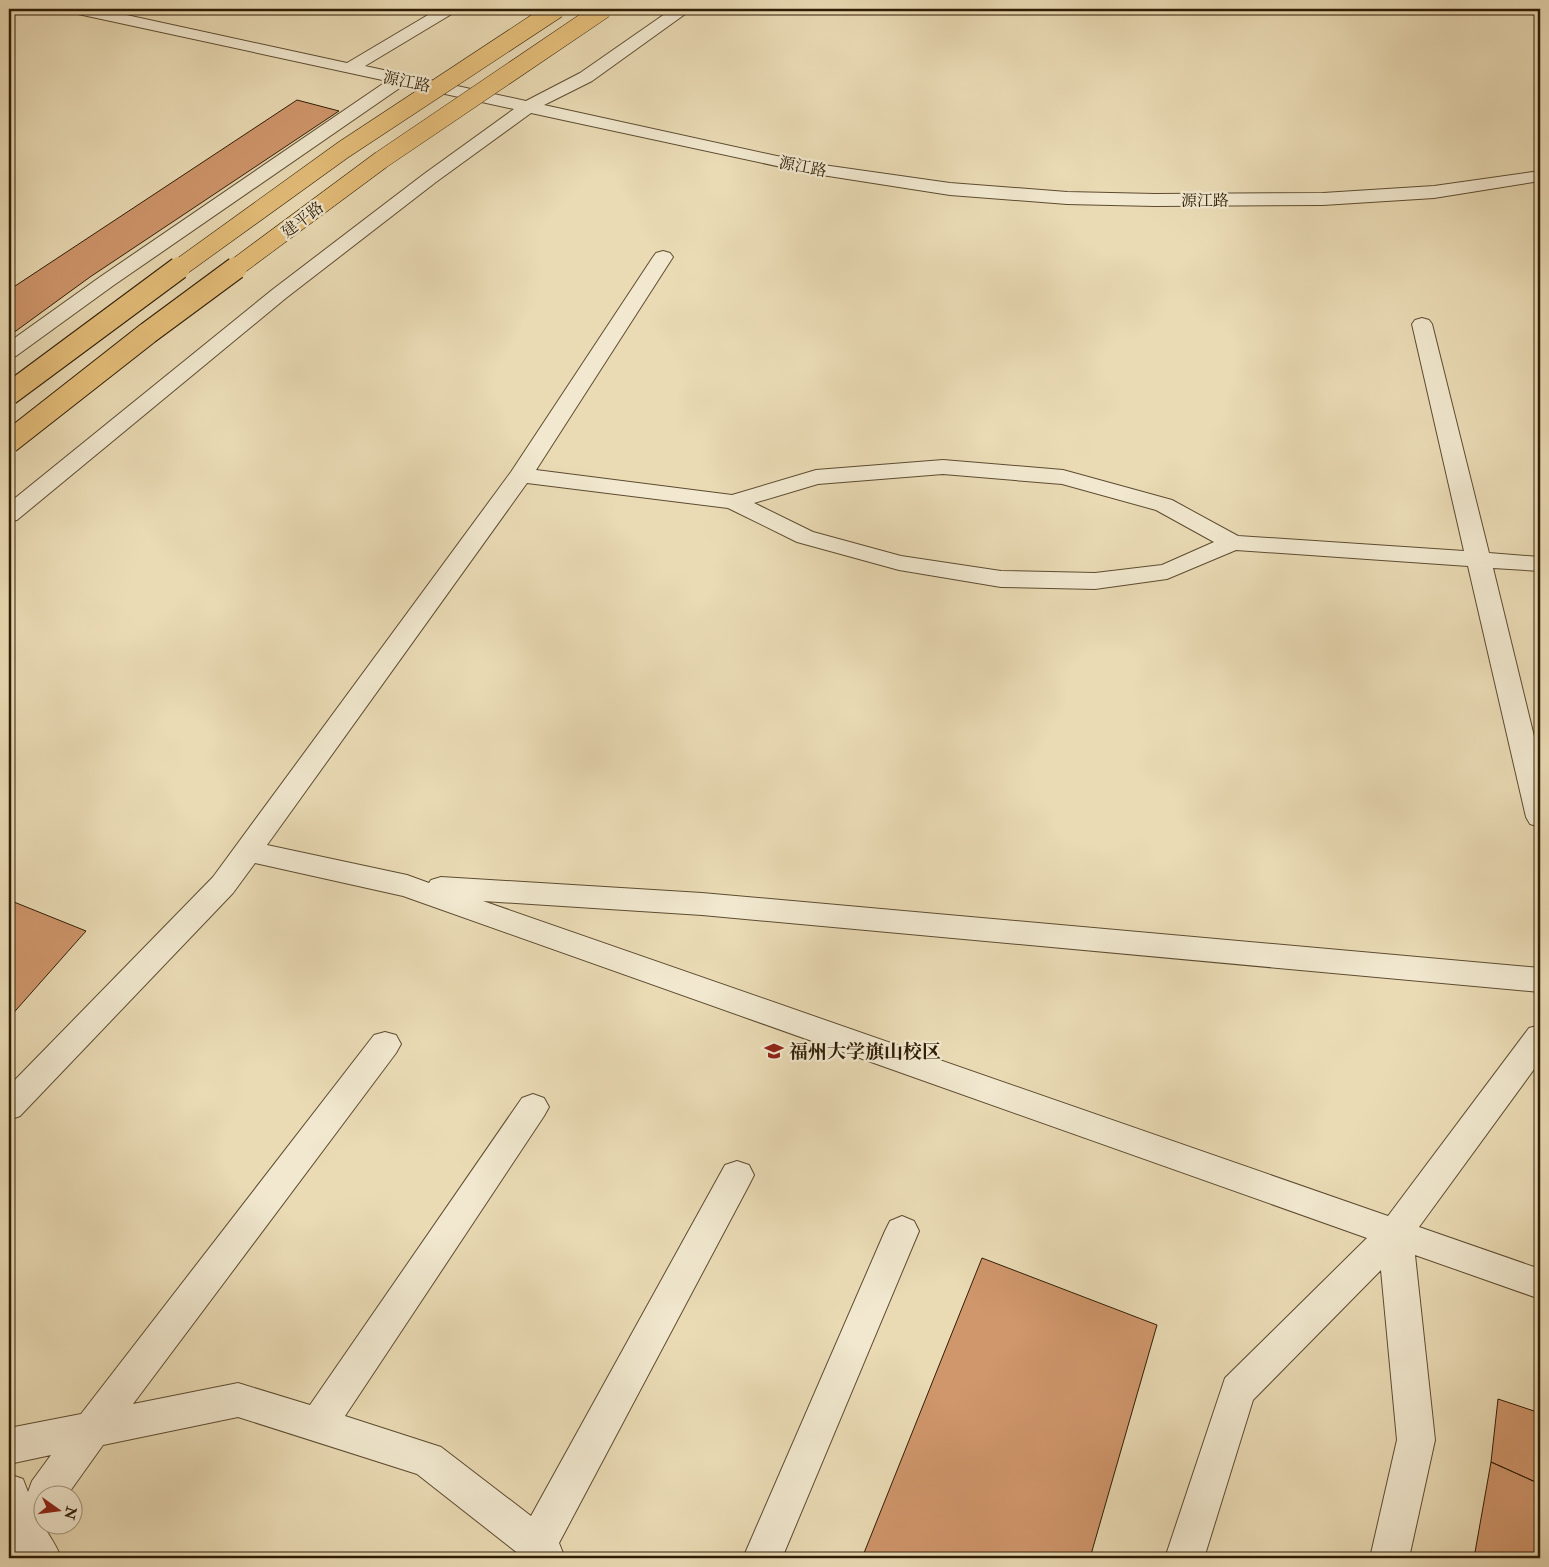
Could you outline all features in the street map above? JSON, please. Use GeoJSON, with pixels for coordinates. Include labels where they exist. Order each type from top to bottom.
{"type":"FeatureCollection","features":[{"type":"Feature","properties":{"kind":"main road","name":"建平路"},"geometry":{"type":"LineString","coordinates":[[9,394],[104,322],[342,150],[557,9]]}},
{"type":"Feature","properties":{"kind":"main road","name":"建平路"},"geometry":{"type":"LineString","coordinates":[[9,442],[148,333],[381,160],[604,9]]}},
{"type":"Feature","properties":{"kind":"street","name":"源江路"},"geometry":{"type":"LineString","coordinates":[[78,9],[818,169],[902,183],[1003,194],[1155,200],[1323,199],[1434,192],[1540,176]]}},
{"type":"Feature","properties":{"kind":"street"},"geometry":{"type":"LineString","coordinates":[[350,68],[449,9]]}},
{"type":"Feature","properties":{"kind":"street"},"geometry":{"type":"LineString","coordinates":[[9,514],[279,294],[528,107],[586,77],[682,9]]}},
{"type":"Feature","properties":{"kind":"street"},"geometry":{"type":"LineString","coordinates":[[9,352],[106,281],[402,79]]}},
{"type":"Feature","properties":{"kind":"street"},"geometry":{"type":"LineString","coordinates":[[9,1107],[223,886],[521,475],[663,257]]}},
{"type":"Feature","properties":{"kind":"street"},"geometry":{"type":"LineString","coordinates":[[1422,324],[1540,817]]}},
{"type":"Feature","properties":{"kind":"street"},"geometry":{"type":"LineString","coordinates":[[732,502],[816,477],[943,467],[1064,477],[1164,505],[1233,543],[1540,564]]}},
{"type":"Feature","properties":{"kind":"street"},"geometry":{"type":"LineString","coordinates":[[521,475],[732,502],[805,537],[899,563],[1001,579],[1095,581],[1167,572],[1233,543]]}},
{"type":"Feature","properties":{"kind":"street"},"geometry":{"type":"LineString","coordinates":[[248,851],[407,886],[1540,1284]]}},
{"type":"Feature","properties":{"kind":"street"},"geometry":{"type":"LineString","coordinates":[[407,886],[702,904],[1540,980]]}},
{"type":"Feature","properties":{"kind":"street"},"geometry":{"type":"LineString","coordinates":[[1184,1558],[1238,1390],[1395,1233],[1540,1037]]}},
{"type":"Feature","properties":{"kind":"street"},"geometry":{"type":"LineString","coordinates":[[53,1484],[91,1430],[384,1044]]}},
{"type":"Feature","properties":{"kind":"street"},"geometry":{"type":"LineString","coordinates":[[318,1425],[533,1106]]}},
{"type":"Feature","properties":{"kind":"street"},"geometry":{"type":"LineString","coordinates":[[9,1446],[238,1400],[428,1460],[541,1551],[736,1175]]}},
{"type":"Feature","properties":{"kind":"street"},"geometry":{"type":"LineString","coordinates":[[762,1558],[902,1231]]}},
{"type":"Feature","properties":{"kind":"street"},"geometry":{"type":"LineString","coordinates":[[1390,1558],[1416,1440],[1395,1233]]}},
{"type":"Feature","properties":{"kind":"street"},"geometry":{"type":"LineString","coordinates":[[9,1492],[29,1533]]}},
{"type":"Feature","properties":{"kind":"building"},"geometry":{"type":"Polygon","coordinates":[[[297,100],[339,111],[90,277],[9,336],[9,290],[297,100]]]}},
{"type":"Feature","properties":{"kind":"building"},"geometry":{"type":"Polygon","coordinates":[[[9,900],[86,931],[9,1018],[9,900]]]}},
{"type":"Feature","properties":{"kind":"building"},"geometry":{"type":"Polygon","coordinates":[[[982,1258],[1157,1325],[1090,1558],[862,1558],[982,1258]]]}},
{"type":"Feature","properties":{"kind":"building"},"geometry":{"type":"Polygon","coordinates":[[[1498,1399],[1540,1413],[1540,1484],[1491,1462],[1498,1399]]]}},
{"type":"Feature","properties":{"kind":"building"},"geometry":{"type":"Polygon","coordinates":[[[1491,1462],[1540,1484],[1540,1558],[1474,1558],[1491,1462]]]}},
{"type":"Feature","properties":{"kind":"place","name":"福州大学旗山校区"},"geometry":{"type":"Point","coordinates":[774,1051]}}]}
